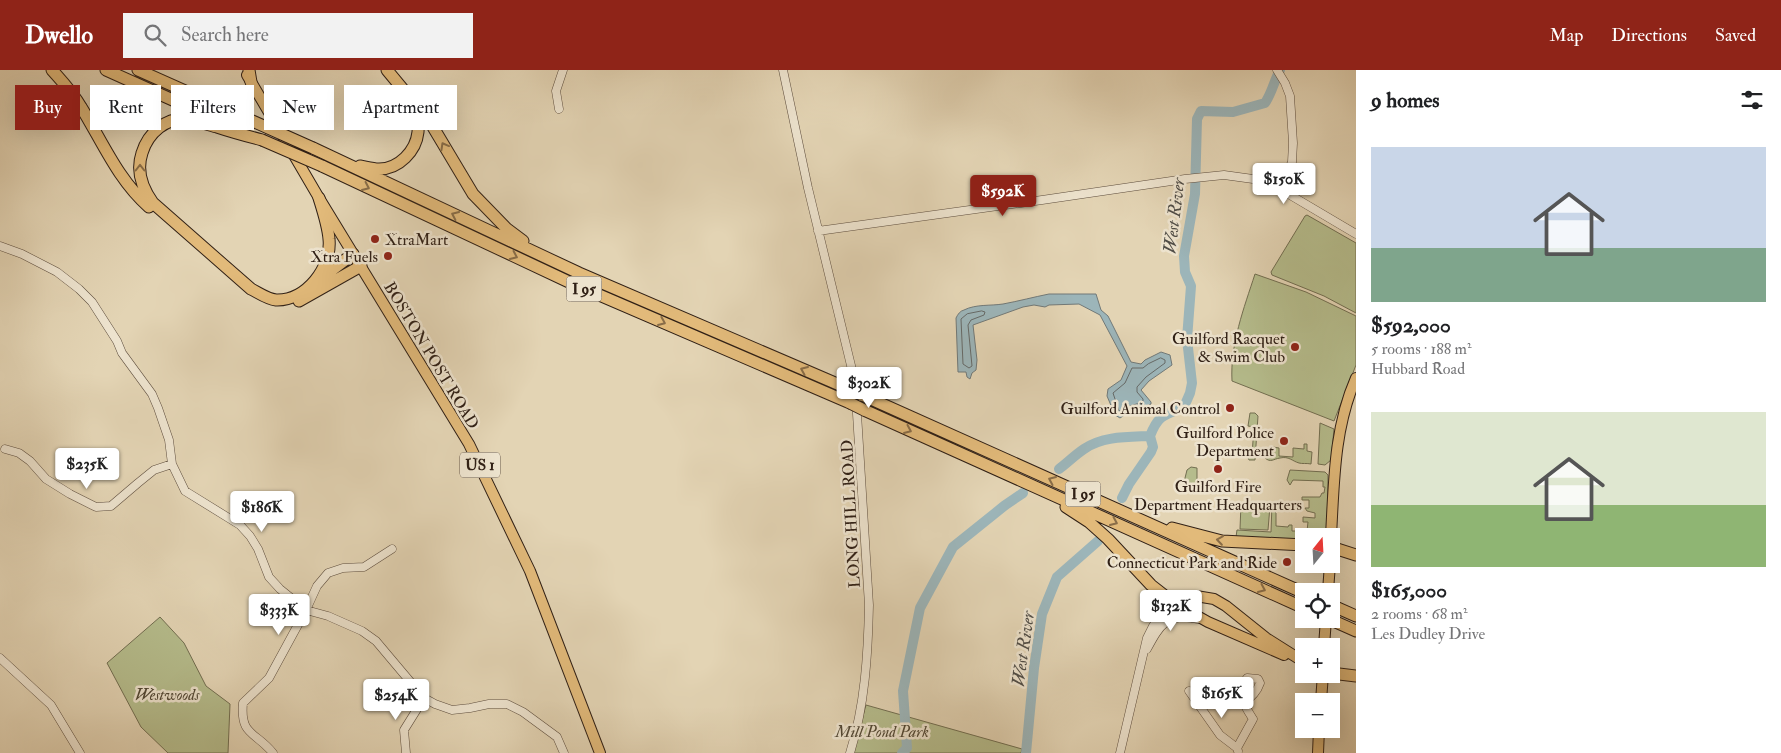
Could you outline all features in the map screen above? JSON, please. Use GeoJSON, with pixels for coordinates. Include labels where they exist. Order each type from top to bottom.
{"type":"FeatureCollection","features":[{"type":"Feature","properties":{"kind":"highway"},"geometry":{"type":"LineString","coordinates":[[52,70],[69,88],[114,163],[142,202],[247,293],[260,302],[279,305],[299,301],[361,266]]}},
{"type":"Feature","properties":{"kind":"highway","name":"I 95"},"geometry":{"type":"LineString","coordinates":[[106,70],[322,166],[569,282],[850,403],[1295,604]]}},
{"type":"Feature","properties":{"kind":"highway","name":"I 95"},"geometry":{"type":"LineString","coordinates":[[138,70],[313,148],[579,273],[849,389],[1295,589]]}},
{"type":"Feature","properties":{"kind":"highway"},"geometry":{"type":"LineString","coordinates":[[313,148],[361,166],[380,169],[396,166],[408,156],[416,144],[417,119],[409,104],[380,70]]}},
{"type":"Feature","properties":{"kind":"highway"},"geometry":{"type":"LineString","coordinates":[[387,70],[430,122],[462,178],[489,212],[526,243],[579,273]]}},
{"type":"Feature","properties":{"kind":"highway"},"geometry":{"type":"LineString","coordinates":[[262,140],[187,119],[170,121],[156,130],[145,144],[140,161],[140,178],[145,192],[153,203],[251,289],[275,300],[288,299],[301,293],[353,254]]}},
{"type":"Feature","properties":{"kind":"highway"},"geometry":{"type":"LineString","coordinates":[[301,293],[320,275],[327,259],[330,240],[319,198]]}},
{"type":"Feature","properties":{"kind":"highway"},"geometry":{"type":"LineString","coordinates":[[1006,474],[1058,502],[1089,522],[1108,539],[1151,585],[1174,602]]}},
{"type":"Feature","properties":{"kind":"highway"},"geometry":{"type":"LineString","coordinates":[[1094,499],[1222,541],[1295,545]]}},
{"type":"Feature","properties":{"kind":"highway"},"geometry":{"type":"LineString","coordinates":[[1340,550],[1356,555]]}},
{"type":"Feature","properties":{"kind":"highway"},"geometry":{"type":"LineString","coordinates":[[1340,624],[1356,631]]}},
{"type":"Feature","properties":{"kind":"highway"},"geometry":{"type":"LineString","coordinates":[[1340,673],[1356,676]]}},
{"type":"Feature","properties":{"kind":"main road","name":"BOSTON POST ROAD"},"geometry":{"type":"LineString","coordinates":[[244,70],[250,76],[319,198],[464,435],[530,571],[600,753]]}},
{"type":"Feature","properties":{"kind":"main road"},"geometry":{"type":"LineString","coordinates":[[1331,528],[1335,455],[1342,416],[1356,378]]}},
{"type":"Feature","properties":{"kind":"main road"},"geometry":{"type":"LineString","coordinates":[[1174,602],[1196,596],[1214,599],[1226,606],[1266,638],[1295,656]]}},
{"type":"Feature","properties":{"kind":"main road"},"geometry":{"type":"LineString","coordinates":[[1174,602],[1208,622],[1295,659]]}},
{"type":"Feature","properties":{"kind":"main road"},"geometry":{"type":"LineString","coordinates":[[1318,753],[1319,738]]}},
{"type":"Feature","properties":{"kind":"street"},"geometry":{"type":"LineString","coordinates":[[559,109],[556,91],[564,70]]}},
{"type":"Feature","properties":{"kind":"street","name":"LONG HILL ROAD"},"geometry":{"type":"LineString","coordinates":[[782,70],[818,231],[852,367],[858,415],[869,614],[861,708],[850,753]]}},
{"type":"Feature","properties":{"kind":"street"},"geometry":{"type":"LineString","coordinates":[[1279,73],[1288,89],[1291,104],[1293,153],[1289,171],[1280,189]]}},
{"type":"Feature","properties":{"kind":"street"},"geometry":{"type":"LineString","coordinates":[[818,231],[1212,175],[1246,178],[1266,183],[1280,189],[1356,234]]}},
{"type":"Feature","properties":{"kind":"street"},"geometry":{"type":"LineString","coordinates":[[0,246],[22,254],[57,272],[92,302],[117,341],[122,353],[152,394],[169,440],[172,464],[185,491],[240,526],[250,536],[258,549],[269,577],[280,589],[306,610],[362,631],[376,641],[424,698],[452,710],[489,704],[507,704],[523,712],[557,737],[564,753]]}},
{"type":"Feature","properties":{"kind":"street"},"geometry":{"type":"LineString","coordinates":[[5,449],[19,453],[46,479],[96,507],[111,506],[154,470],[172,464]]}},
{"type":"Feature","properties":{"kind":"street"},"geometry":{"type":"LineString","coordinates":[[273,753],[245,728],[242,716],[243,703],[269,678],[317,586],[328,573],[343,568],[364,567],[392,549]]}},
{"type":"Feature","properties":{"kind":"street"},"geometry":{"type":"LineString","coordinates":[[1120,753],[1151,630],[1163,613],[1174,602]]}},
{"type":"Feature","properties":{"kind":"street"},"geometry":{"type":"LineString","coordinates":[[1143,657],[1159,628],[1165,622],[1186,617],[1208,622]]}},
{"type":"Feature","properties":{"kind":"street"},"geometry":{"type":"LineString","coordinates":[[0,658],[51,705],[80,753]]}},
{"type":"Feature","properties":{"kind":"street"},"geometry":{"type":"LineString","coordinates":[[1189,691],[1220,735],[1237,751],[1253,719],[1243,704]]}},
{"type":"Feature","properties":{"kind":"street"},"geometry":{"type":"LineString","coordinates":[[406,753],[404,730],[424,698]]}},
{"type":"Feature","properties":{"kind":"green space"},"geometry":{"type":"Polygon","coordinates":[[[1307,215],[1356,243],[1356,313],[1324,296],[1272,275],[1271,272],[1307,215]]]}},
{"type":"Feature","properties":{"kind":"green space","name":"Guilford Racquet & Swim Club"},"geometry":{"type":"Polygon","coordinates":[[[1255,274],[1306,292],[1356,316],[1356,365],[1334,421],[1232,381],[1235,340],[1255,274]]]}},
{"type":"Feature","properties":{"kind":"green space"},"geometry":{"type":"Polygon","coordinates":[[[1250,413],[1255,413],[1258,416],[1255,460],[1249,460],[1247,455],[1252,455],[1254,427],[1248,426],[1250,413]]]}},
{"type":"Feature","properties":{"kind":"green space"},"geometry":{"type":"Polygon","coordinates":[[[1320,423],[1334,429],[1331,460],[1325,465],[1318,464],[1320,423]]]}},
{"type":"Feature","properties":{"kind":"green space"},"geometry":{"type":"Polygon","coordinates":[[[1304,444],[1307,444],[1307,451],[1312,452],[1311,464],[1299,463],[1286,458],[1271,460],[1265,458],[1265,452],[1272,453],[1273,447],[1279,448],[1279,456],[1293,457],[1293,448],[1304,449],[1304,444]]]}},
{"type":"Feature","properties":{"kind":"green space"},"geometry":{"type":"Polygon","coordinates":[[[1191,467],[1197,468],[1197,490],[1186,489],[1183,486],[1187,470],[1191,467]]]}},
{"type":"Feature","properties":{"kind":"green space"},"geometry":{"type":"Polygon","coordinates":[[[1290,470],[1325,472],[1328,475],[1327,528],[1307,528],[1308,522],[1303,522],[1303,517],[1315,518],[1315,513],[1307,511],[1305,508],[1309,508],[1309,500],[1302,500],[1302,497],[1320,497],[1324,493],[1323,481],[1293,480],[1290,485],[1287,480],[1290,470]]]}},
{"type":"Feature","properties":{"kind":"green space"},"geometry":{"type":"Polygon","coordinates":[[[1241,504],[1270,506],[1268,530],[1240,529],[1241,504]]]}},
{"type":"Feature","properties":{"kind":"green space"},"geometry":{"type":"Polygon","coordinates":[[[1272,504],[1275,504],[1276,526],[1288,527],[1292,525],[1292,531],[1295,531],[1295,541],[1236,537],[1237,530],[1271,532],[1272,504]]]}},
{"type":"Feature","properties":{"kind":"green space","name":"Westwoods"},"geometry":{"type":"Polygon","coordinates":[[[160,617],[184,643],[206,686],[230,704],[228,753],[168,753],[141,727],[107,663],[160,617]]]}},
{"type":"Feature","properties":{"kind":"green space","name":"Mill Pond Park"},"geometry":{"type":"Polygon","coordinates":[[[866,705],[1022,749],[1021,753],[853,753],[866,705]]]}},
{"type":"Feature","properties":{"kind":"water"},"geometry":{"type":"Polygon","coordinates":[[[1049,294],[1096,294],[1101,310],[1108,316],[1131,362],[1141,364],[1161,352],[1170,355],[1172,365],[1149,381],[1141,390],[1151,404],[1129,412],[1120,418],[1115,415],[1107,396],[1108,389],[1121,380],[1127,366],[1100,315],[1079,304],[1023,307],[973,325],[977,360],[976,370],[972,373],[970,379],[967,377],[966,372],[958,372],[956,318],[960,312],[973,307],[1003,304],[1049,294]]]}},
{"type":"Feature","properties":{"kind":"waterway","name":"West River"},"geometry":{"type":"LineString","coordinates":[[1150,436],[1162,417],[1184,407],[1192,383],[1187,339],[1191,286],[1185,272],[1184,256],[1195,194],[1197,119],[1201,111],[1233,112],[1265,103],[1280,70]]}},
{"type":"Feature","properties":{"kind":"waterway"},"geometry":{"type":"LineString","coordinates":[[1059,469],[1084,449],[1107,439],[1150,436]]}},
{"type":"Feature","properties":{"kind":"waterway"},"geometry":{"type":"LineString","coordinates":[[1122,498],[1129,484],[1151,452],[1153,447],[1150,436]]}},
{"type":"Feature","properties":{"kind":"waterway"},"geometry":{"type":"LineString","coordinates":[[902,753],[907,748],[903,691],[920,608],[953,547],[1023,493]]}},
{"type":"Feature","properties":{"kind":"waterway","name":"West River"},"geometry":{"type":"LineString","coordinates":[[1026,753],[1034,668],[1042,614],[1057,577],[1098,541]]}},
{"type":"Feature","properties":{"kind":"place","name":"XtraMart"},"geometry":{"type":"Point","coordinates":[375,239]}},
{"type":"Feature","properties":{"kind":"place","name":"Xtra Fuels"},"geometry":{"type":"Point","coordinates":[388,256]}},
{"type":"Feature","properties":{"kind":"place","name":"Guilford Racquet & Swim Club"},"geometry":{"type":"Point","coordinates":[1295,347]}},
{"type":"Feature","properties":{"kind":"place","name":"Guilford Animal Control"},"geometry":{"type":"Point","coordinates":[1230,408]}},
{"type":"Feature","properties":{"kind":"place","name":"Guilford Police Department"},"geometry":{"type":"Point","coordinates":[1284,441]}},
{"type":"Feature","properties":{"kind":"place","name":"Guilford Fire Department Headquarters"},"geometry":{"type":"Point","coordinates":[1218,469]}},
{"type":"Feature","properties":{"kind":"place","name":"Connecticut Park and Ride"},"geometry":{"type":"Point","coordinates":[1287,562]}}]}
